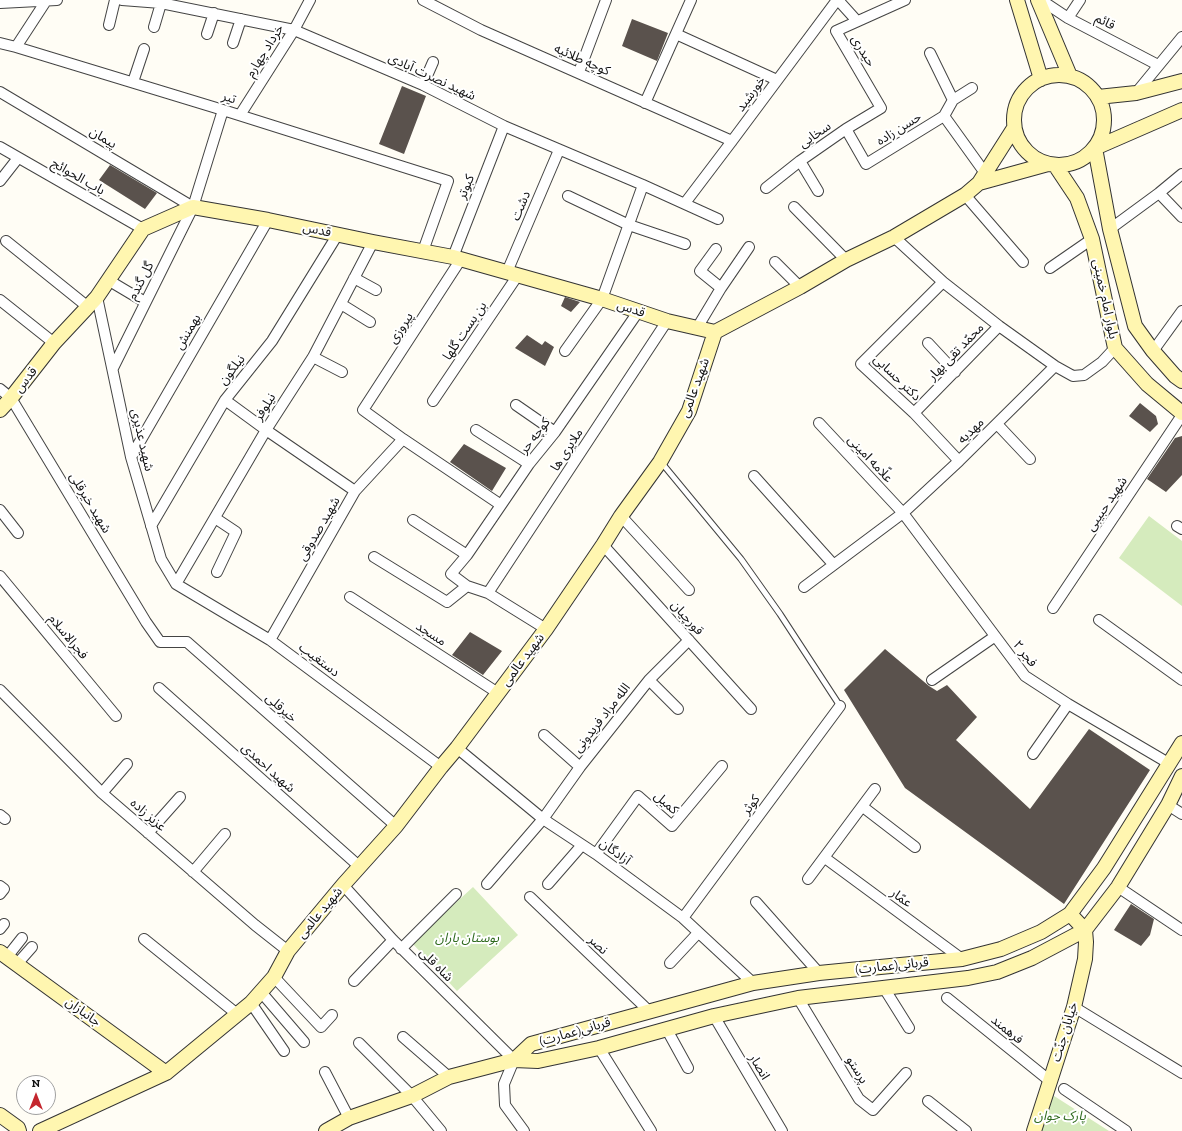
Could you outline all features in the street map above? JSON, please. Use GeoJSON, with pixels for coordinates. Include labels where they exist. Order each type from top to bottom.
{"type":"FeatureCollection","features":[{"type":"Feature","properties":{"kind":"main road"},"geometry":{"type":"LineString","coordinates":[[1017,0],[1041,79]]}},
{"type":"Feature","properties":{"kind":"main road"},"geometry":{"type":"LineString","coordinates":[[1038,0],[1070,76]]}},
{"type":"Feature","properties":{"kind":"main road"},"geometry":{"type":"LineString","coordinates":[[982,178],[1052,164],[1070,164],[1084,158],[1095,148],[1104,129],[1103,109],[1098,97],[1091,88],[1070,76],[1055,75],[1041,79],[1031,85],[1022,94],[1017,104],[1014,116],[1014,128],[1026,151],[1036,159],[1052,164]]}},
{"type":"Feature","properties":{"kind":"main road"},"geometry":{"type":"LineString","coordinates":[[1098,97],[1136,93],[1150,84],[1182,81]]}},
{"type":"Feature","properties":{"kind":"main road"},"geometry":{"type":"LineString","coordinates":[[1095,148],[1182,110]]}},
{"type":"Feature","properties":{"kind":"main road"},"geometry":{"type":"LineString","coordinates":[[715,332],[800,287],[846,260],[894,237],[965,196],[982,178],[1014,128]]}},
{"type":"Feature","properties":{"kind":"main road","name":"بلوار امام خمینی"},"geometry":{"type":"LineString","coordinates":[[1095,148],[1110,229],[1135,326],[1153,351],[1175,376],[1182,381]]}},
{"type":"Feature","properties":{"kind":"main road","name":"بلوار امام خمینی"},"geometry":{"type":"LineString","coordinates":[[1052,164],[1077,198],[1092,239],[1115,348],[1147,384],[1182,414]]}},
{"type":"Feature","properties":{"kind":"main road"},"geometry":{"type":"LineString","coordinates":[[143,229],[193,206]]}},
{"type":"Feature","properties":{"kind":"main road","name":"قدس"},"geometry":{"type":"LineString","coordinates":[[193,206],[457,258],[602,299],[667,321],[715,332]]}},
{"type":"Feature","properties":{"kind":"main road","name":"قدس"},"geometry":{"type":"LineString","coordinates":[[0,410],[5,394],[93,302],[143,229]]}},
{"type":"Feature","properties":{"kind":"main road","name":"شهید عالمی"},"geometry":{"type":"LineString","coordinates":[[40,1131],[166,1073],[251,1003],[274,977],[288,951],[396,826],[440,767],[457,748],[546,629],[621,516],[660,462],[689,411],[715,332]]}},
{"type":"Feature","properties":{"kind":"main road","name":"(عمارت)قربانی"},"geometry":{"type":"LineString","coordinates":[[514,1060],[531,1044],[753,983],[819,974],[962,959],[1001,949],[1041,932],[1070,914],[1104,868],[1182,744]]}},
{"type":"Feature","properties":{"kind":"main road"},"geometry":{"type":"LineString","coordinates":[[1170,764],[1182,771]]}},
{"type":"Feature","properties":{"kind":"main road","name":"(عمارت)قربانی"},"geometry":{"type":"LineString","coordinates":[[335,1129],[349,1118],[412,1096],[449,1077],[514,1060],[538,1060],[599,1048],[666,1028],[798,998],[968,978],[997,972],[1032,958],[1085,930],[1118,887],[1168,805],[1182,776]]}},
{"type":"Feature","properties":{"kind":"main road"},"geometry":{"type":"LineString","coordinates":[[1070,914],[1085,930]]}},
{"type":"Feature","properties":{"kind":"main road","name":"خیابان جنّت"},"geometry":{"type":"LineString","coordinates":[[1034,1131],[1074,1007],[1085,959],[1085,930]]}},
{"type":"Feature","properties":{"kind":"main road","name":"جانبازان"},"geometry":{"type":"LineString","coordinates":[[8,958],[166,1073]]}},
{"type":"Feature","properties":{"kind":"main road"},"geometry":{"type":"LineString","coordinates":[[0,1115],[18,1128],[19,1131]]}},
{"type":"Feature","properties":{"kind":"street"},"geometry":{"type":"LineString","coordinates":[[2,2],[57,0]]}},
{"type":"Feature","properties":{"kind":"street"},"geometry":{"type":"LineString","coordinates":[[109,24],[115,0]]}},
{"type":"Feature","properties":{"kind":"street","name":"شهید نصرت آبادی"},"geometry":{"type":"LineString","coordinates":[[122,0],[162,2],[294,30],[423,85],[504,126],[643,185],[718,219]]}},
{"type":"Feature","properties":{"kind":"street","name":"خرداد چهارم"},"geometry":{"type":"LineString","coordinates":[[240,115],[294,30],[310,0]]}},
{"type":"Feature","properties":{"kind":"street","name":"کوچه طلائیه"},"geometry":{"type":"LineString","coordinates":[[423,0],[481,30],[579,72],[732,141]]}},
{"type":"Feature","properties":{"kind":"street"},"geometry":{"type":"LineString","coordinates":[[579,72],[606,0]]}},
{"type":"Feature","properties":{"kind":"street"},"geometry":{"type":"LineString","coordinates":[[645,103],[691,0]]}},
{"type":"Feature","properties":{"kind":"street"},"geometry":{"type":"LineString","coordinates":[[837,0],[857,21]]}},
{"type":"Feature","properties":{"kind":"street","name":"خورشید"},"geometry":{"type":"LineString","coordinates":[[684,203],[837,0]]}},
{"type":"Feature","properties":{"kind":"street","name":"حیدری"},"geometry":{"type":"LineString","coordinates":[[881,108],[836,31],[905,0]]}},
{"type":"Feature","properties":{"kind":"street","name":"قائم"},"geometry":{"type":"LineString","coordinates":[[1042,0],[1068,18],[1158,65]]}},
{"type":"Feature","properties":{"kind":"street"},"geometry":{"type":"LineString","coordinates":[[1068,18],[1080,0]]}},
{"type":"Feature","properties":{"kind":"street"},"geometry":{"type":"LineString","coordinates":[[16,47],[46,1]]}},
{"type":"Feature","properties":{"kind":"street"},"geometry":{"type":"LineString","coordinates":[[154,27],[162,2]]}},
{"type":"Feature","properties":{"kind":"street"},"geometry":{"type":"LineString","coordinates":[[206,34],[214,14]]}},
{"type":"Feature","properties":{"kind":"street"},"geometry":{"type":"LineString","coordinates":[[233,43],[241,19]]}},
{"type":"Feature","properties":{"kind":"street"},"geometry":{"type":"LineString","coordinates":[[676,34],[777,80]]}},
{"type":"Feature","properties":{"kind":"street"},"geometry":{"type":"LineString","coordinates":[[1150,84],[1158,65],[1182,37]]}},
{"type":"Feature","properties":{"kind":"street","name":"تیر"},"geometry":{"type":"LineString","coordinates":[[0,43],[133,82],[448,181],[423,251]]}},
{"type":"Feature","properties":{"kind":"street"},"geometry":{"type":"LineString","coordinates":[[133,82],[144,49]]}},
{"type":"Feature","properties":{"kind":"street"},"geometry":{"type":"LineString","coordinates":[[930,53],[953,100]]}},
{"type":"Feature","properties":{"kind":"street"},"geometry":{"type":"LineString","coordinates":[[423,85],[433,62]]}},
{"type":"Feature","properties":{"kind":"street","name":"حسن زاده"},"geometry":{"type":"LineString","coordinates":[[846,130],[866,164],[944,116],[953,100],[972,88]]}},
{"type":"Feature","properties":{"kind":"street","name":"پیمان"},"geometry":{"type":"LineString","coordinates":[[0,92],[193,206]]}},
{"type":"Feature","properties":{"kind":"street","name":"سخایی"},"geometry":{"type":"LineString","coordinates":[[766,188],[800,161],[881,108]]}},
{"type":"Feature","properties":{"kind":"street","name":"گل گندم"},"geometry":{"type":"LineString","coordinates":[[113,368],[193,206],[223,110]]}},
{"type":"Feature","properties":{"kind":"street"},"geometry":{"type":"LineString","coordinates":[[944,116],[982,178]]}},
{"type":"Feature","properties":{"kind":"street","name":"کبوتر"},"geometry":{"type":"LineString","coordinates":[[457,258],[504,126]]}},
{"type":"Feature","properties":{"kind":"street","name":"باب الحوائج"},"geometry":{"type":"LineString","coordinates":[[0,147],[143,229]]}},
{"type":"Feature","properties":{"kind":"street","name":"دشت"},"geometry":{"type":"LineString","coordinates":[[513,274],[559,150]]}},
{"type":"Feature","properties":{"kind":"street"},"geometry":{"type":"LineString","coordinates":[[0,181],[18,158]]}},
{"type":"Feature","properties":{"kind":"street"},"geometry":{"type":"LineString","coordinates":[[800,161],[818,191]]}},
{"type":"Feature","properties":{"kind":"street"},"geometry":{"type":"LineString","coordinates":[[1110,229],[1182,174]]}},
{"type":"Feature","properties":{"kind":"street"},"geometry":{"type":"LineString","coordinates":[[565,351],[602,299],[643,185]]}},
{"type":"Feature","properties":{"kind":"street"},"geometry":{"type":"LineString","coordinates":[[1159,193],[1182,217]]}},
{"type":"Feature","properties":{"kind":"street"},"geometry":{"type":"LineString","coordinates":[[568,196],[629,225],[685,244]]}},
{"type":"Feature","properties":{"kind":"street"},"geometry":{"type":"LineString","coordinates":[[965,196],[1023,262]]}},
{"type":"Feature","properties":{"kind":"street"},"geometry":{"type":"LineString","coordinates":[[794,207],[846,260]]}},
{"type":"Feature","properties":{"kind":"street","name":"بهمنش"},"geometry":{"type":"LineString","coordinates":[[131,457],[268,220]]}},
{"type":"Feature","properties":{"kind":"street","name":"نیلگون"},"geometry":{"type":"LineString","coordinates":[[151,526],[225,400],[272,341],[338,234]]}},
{"type":"Feature","properties":{"kind":"street"},"geometry":{"type":"LineString","coordinates":[[894,237],[943,282],[999,326],[1055,366],[1073,376],[1084,376],[1102,362],[1115,348]]}},
{"type":"Feature","properties":{"kind":"street"},"geometry":{"type":"LineString","coordinates":[[1050,268],[1092,239]]}},
{"type":"Feature","properties":{"kind":"street"},"geometry":{"type":"LineString","coordinates":[[6,241],[93,302]]}},
{"type":"Feature","properties":{"kind":"street","name":"نیلوفر"},"geometry":{"type":"LineString","coordinates":[[176,584],[266,430],[313,357],[373,242]]}},
{"type":"Feature","properties":{"kind":"street"},"geometry":{"type":"LineString","coordinates":[[697,328],[721,288],[749,248]]}},
{"type":"Feature","properties":{"kind":"street"},"geometry":{"type":"LineString","coordinates":[[716,249],[700,271],[721,288]]}},
{"type":"Feature","properties":{"kind":"street","name":"پیروزی"},"geometry":{"type":"LineString","coordinates":[[403,439],[363,410],[457,258]]}},
{"type":"Feature","properties":{"kind":"street"},"geometry":{"type":"LineString","coordinates":[[775,262],[800,287]]}},
{"type":"Feature","properties":{"kind":"street","name":"بن بست گلها"},"geometry":{"type":"LineString","coordinates":[[434,401],[513,274]]}},
{"type":"Feature","properties":{"kind":"street"},"geometry":{"type":"LineString","coordinates":[[354,278],[376,290]]}},
{"type":"Feature","properties":{"kind":"street"},"geometry":{"type":"LineString","coordinates":[[108,280],[145,302]]}},
{"type":"Feature","properties":{"kind":"street","name":"دکتر حسابی"},"geometry":{"type":"LineString","coordinates":[[943,282],[861,364],[914,413],[959,461]]}},
{"type":"Feature","properties":{"kind":"street"},"geometry":{"type":"LineString","coordinates":[[0,300],[54,343]]}},
{"type":"Feature","properties":{"kind":"street","name":"شهید عذیری"},"geometry":{"type":"LineString","coordinates":[[93,302],[113,368],[131,457],[160,559],[176,584]]}},
{"type":"Feature","properties":{"kind":"street"},"geometry":{"type":"LineString","coordinates":[[341,304],[370,322]]}},
{"type":"Feature","properties":{"kind":"street","name":"کوچه حر"},"geometry":{"type":"LineString","coordinates":[[467,586],[450,574],[467,555],[529,464],[555,432],[638,312]]}},
{"type":"Feature","properties":{"kind":"street"},"geometry":{"type":"LineString","coordinates":[[1153,351],[1182,312]]}},
{"type":"Feature","properties":{"kind":"street","name":"ملایری ها"},"geometry":{"type":"LineString","coordinates":[[488,593],[667,321]]}},
{"type":"Feature","properties":{"kind":"street","name":"محمّد تقی بهار"},"geometry":{"type":"LineString","coordinates":[[914,413],[999,326]]}},
{"type":"Feature","properties":{"kind":"street"},"geometry":{"type":"LineString","coordinates":[[928,343],[955,372]]}},
{"type":"Feature","properties":{"kind":"street"},"geometry":{"type":"LineString","coordinates":[[313,357],[342,372]]}},
{"type":"Feature","properties":{"kind":"street","name":"مهدیه"},"geometry":{"type":"LineString","coordinates":[[804,587],[903,512],[959,461],[1055,366]]}},
{"type":"Feature","properties":{"kind":"street","name":"شهید خیرقلی"},"geometry":{"type":"LineString","coordinates":[[5,394],[146,622]]}},
{"type":"Feature","properties":{"kind":"street"},"geometry":{"type":"LineString","coordinates":[[225,400],[355,492]]}},
{"type":"Feature","properties":{"kind":"street"},"geometry":{"type":"LineString","coordinates":[[516,405],[555,432]]}},
{"type":"Feature","properties":{"kind":"street","name":"شهید حبیبی"},"geometry":{"type":"LineString","coordinates":[[1053,608],[1182,414]]}},
{"type":"Feature","properties":{"kind":"street","name":"علّامه امینی"},"geometry":{"type":"LineString","coordinates":[[819,423],[903,512]]}},
{"type":"Feature","properties":{"kind":"street"},"geometry":{"type":"LineString","coordinates":[[997,424],[1030,459]]}},
{"type":"Feature","properties":{"kind":"street"},"geometry":{"type":"LineString","coordinates":[[476,430],[529,464]]}},
{"type":"Feature","properties":{"kind":"street"},"geometry":{"type":"LineString","coordinates":[[403,439],[501,504]]}},
{"type":"Feature","properties":{"kind":"street","name":"شهید صدوقی"},"geometry":{"type":"LineString","coordinates":[[270,640],[355,492],[403,439]]}},
{"type":"Feature","properties":{"kind":"street"},"geometry":{"type":"LineString","coordinates":[[754,476],[834,564]]}},
{"type":"Feature","properties":{"kind":"street"},"geometry":{"type":"LineString","coordinates":[[0,510],[18,533]]}},
{"type":"Feature","properties":{"kind":"street","name":"فجر ۲"},"geometry":{"type":"LineString","coordinates":[[903,512],[994,637],[1025,676],[1068,704],[1170,764]]}},
{"type":"Feature","properties":{"kind":"street"},"geometry":{"type":"LineString","coordinates":[[621,516],[689,590]]}},
{"type":"Feature","properties":{"kind":"street"},"geometry":{"type":"LineString","coordinates":[[215,518],[236,532],[217,572]]}},
{"type":"Feature","properties":{"kind":"street"},"geometry":{"type":"LineString","coordinates":[[413,520],[467,555]]}},
{"type":"Feature","properties":{"kind":"street","name":"قورچیان"},"geometry":{"type":"LineString","coordinates":[[603,545],[751,709]]}},
{"type":"Feature","properties":{"kind":"street"},"geometry":{"type":"LineString","coordinates":[[374,557],[447,602],[467,586],[488,593],[546,629]]}},
{"type":"Feature","properties":{"kind":"street","name":"فجرالاسلام"},"geometry":{"type":"LineString","coordinates":[[0,576],[116,716]]}},
{"type":"Feature","properties":{"kind":"street","name":"دستغیب"},"geometry":{"type":"LineString","coordinates":[[176,584],[270,640],[440,767]]}},
{"type":"Feature","properties":{"kind":"street","name":"مسجد"},"geometry":{"type":"LineString","coordinates":[[350,597],[498,693]]}},
{"type":"Feature","properties":{"kind":"street"},"geometry":{"type":"LineString","coordinates":[[1099,620],[1182,680]]}},
{"type":"Feature","properties":{"kind":"street","name":"خیرقلی"},"geometry":{"type":"LineString","coordinates":[[146,622],[160,642],[186,642],[396,826]]}},
{"type":"Feature","properties":{"kind":"street"},"geometry":{"type":"LineString","coordinates":[[932,680],[994,637]]}},
{"type":"Feature","properties":{"kind":"street","name":"الله مراد فریدونی"},"geometry":{"type":"LineString","coordinates":[[487,884],[543,819],[580,767],[649,680],[689,640]]}},
{"type":"Feature","properties":{"kind":"street"},"geometry":{"type":"LineString","coordinates":[[649,680],[678,709]]}},
{"type":"Feature","properties":{"kind":"street","name":"شهید احمدی"},"geometry":{"type":"LineString","coordinates":[[159,688],[360,867]]}},
{"type":"Feature","properties":{"kind":"street","name":"عزیز زاده"},"geometry":{"type":"LineString","coordinates":[[0,690],[102,793],[255,925],[288,951]]}},
{"type":"Feature","properties":{"kind":"street"},"geometry":{"type":"LineString","coordinates":[[1033,754],[1068,704]]}},
{"type":"Feature","properties":{"kind":"street","name":"کوثر"},"geometry":{"type":"LineString","coordinates":[[683,918],[840,706]]}},
{"type":"Feature","properties":{"kind":"street"},"geometry":{"type":"LineString","coordinates":[[544,736],[580,767]]}},
{"type":"Feature","properties":{"kind":"street","name":"آزادگان"},"geometry":{"type":"LineString","coordinates":[[457,748],[543,819],[596,854],[683,918],[753,983]]}},
{"type":"Feature","properties":{"kind":"street"},"geometry":{"type":"LineString","coordinates":[[102,793],[127,764]]}},
{"type":"Feature","properties":{"kind":"street","name":"کمیل"},"geometry":{"type":"LineString","coordinates":[[596,854],[638,796],[672,826],[722,766]]}},
{"type":"Feature","properties":{"kind":"street"},"geometry":{"type":"LineString","coordinates":[[808,879],[875,789]]}},
{"type":"Feature","properties":{"kind":"street"},"geometry":{"type":"LineString","coordinates":[[148,833],[180,797]]}},
{"type":"Feature","properties":{"kind":"street"},"geometry":{"type":"LineString","coordinates":[[1168,805],[1182,814]]}},
{"type":"Feature","properties":{"kind":"street"},"geometry":{"type":"LineString","coordinates":[[863,807],[915,847]]}},
{"type":"Feature","properties":{"kind":"street"},"geometry":{"type":"LineString","coordinates":[[193,872],[226,834]]}},
{"type":"Feature","properties":{"kind":"street"},"geometry":{"type":"LineString","coordinates":[[548,884],[582,845]]}},
{"type":"Feature","properties":{"kind":"street","name":"عمّار"},"geometry":{"type":"LineString","coordinates":[[825,858],[962,959]]}},
{"type":"Feature","properties":{"kind":"street","name":"شاه قلی"},"geometry":{"type":"LineString","coordinates":[[344,885],[401,949],[514,1060]]}},
{"type":"Feature","properties":{"kind":"street"},"geometry":{"type":"LineString","coordinates":[[0,886],[4,889],[0,894]]}},
{"type":"Feature","properties":{"kind":"street"},"geometry":{"type":"LineString","coordinates":[[1118,887],[1182,930]]}},
{"type":"Feature","properties":{"kind":"street"},"geometry":{"type":"LineString","coordinates":[[401,949],[456,894]]}},
{"type":"Feature","properties":{"kind":"street","name":"نصر"},"geometry":{"type":"LineString","coordinates":[[530,897],[649,1011]]}},
{"type":"Feature","properties":{"kind":"street"},"geometry":{"type":"LineString","coordinates":[[756,902],[819,974]]}},
{"type":"Feature","properties":{"kind":"street"},"geometry":{"type":"LineString","coordinates":[[670,963],[698,933]]}},
{"type":"Feature","properties":{"kind":"street"},"geometry":{"type":"LineString","coordinates":[[8,958],[22,938]]}},
{"type":"Feature","properties":{"kind":"street"},"geometry":{"type":"LineString","coordinates":[[144,939],[237,1014]]}},
{"type":"Feature","properties":{"kind":"street"},"geometry":{"type":"LineString","coordinates":[[354,981],[393,940]]}},
{"type":"Feature","properties":{"kind":"street"},"geometry":{"type":"LineString","coordinates":[[8,958],[32,947]]}},
{"type":"Feature","properties":{"kind":"street"},"geometry":{"type":"LineString","coordinates":[[274,977],[321,1027],[332,1015]]}},
{"type":"Feature","properties":{"kind":"street"},"geometry":{"type":"LineString","coordinates":[[884,988],[909,1028]]}},
{"type":"Feature","properties":{"kind":"street"},"geometry":{"type":"LineString","coordinates":[[261,992],[304,1042]]}},
{"type":"Feature","properties":{"kind":"street","name":"پرستو"},"geometry":{"type":"LineString","coordinates":[[798,998],[859,1099],[873,1110],[906,1073]]}},
{"type":"Feature","properties":{"kind":"street","name":"فرهمند"},"geometry":{"type":"LineString","coordinates":[[947,998],[1050,1081]]}},
{"type":"Feature","properties":{"kind":"street"},"geometry":{"type":"LineString","coordinates":[[251,1003],[284,1051]]}},
{"type":"Feature","properties":{"kind":"street"},"geometry":{"type":"LineString","coordinates":[[1074,1007],[1182,1073]]}},
{"type":"Feature","properties":{"kind":"street","name":"انصار"},"geometry":{"type":"LineString","coordinates":[[714,1016],[782,1131]]}},
{"type":"Feature","properties":{"kind":"street"},"geometry":{"type":"LineString","coordinates":[[666,1028],[688,1068]]}},
{"type":"Feature","properties":{"kind":"street"},"geometry":{"type":"LineString","coordinates":[[403,1037],[449,1077]]}},
{"type":"Feature","properties":{"kind":"street"},"geometry":{"type":"LineString","coordinates":[[359,1043],[412,1096],[440,1131]]}},
{"type":"Feature","properties":{"kind":"street"},"geometry":{"type":"LineString","coordinates":[[599,1048],[651,1131]]}},
{"type":"Feature","properties":{"kind":"street"},"geometry":{"type":"LineString","coordinates":[[514,1060],[504,1084],[505,1105],[524,1131]]}},
{"type":"Feature","properties":{"kind":"street"},"geometry":{"type":"LineString","coordinates":[[325,1072],[349,1118]]}},
{"type":"Feature","properties":{"kind":"street"},"geometry":{"type":"LineString","coordinates":[[1064,1089],[1126,1131]]}},
{"type":"Feature","properties":{"kind":"street"},"geometry":{"type":"LineString","coordinates":[[928,1101],[966,1131]]}},
{"type":"Feature","properties":{"kind":"lane"},"geometry":{"type":"LineString","coordinates":[[660,462],[740,559],[780,614],[840,706]]}},
{"type":"Feature","properties":{"kind":"green space"},"geometry":{"type":"Polygon","coordinates":[[[1149,516],[1182,541],[1182,606],[1119,558],[1149,516]]]}},
{"type":"Feature","properties":{"kind":"green space","name":"بوستان باران"},"geometry":{"type":"Polygon","coordinates":[[[473,887],[518,935],[457,991],[412,943],[473,887]]]}},
{"type":"Feature","properties":{"kind":"green space","name":"پارک جوان"},"geometry":{"type":"Polygon","coordinates":[[[1051,1094],[1109,1131],[1041,1131],[1051,1094]]]}},
{"type":"Feature","properties":{"kind":"building"},"geometry":{"type":"Polygon","coordinates":[[[632,19],[668,33],[657,61],[622,46],[632,19]]]}},
{"type":"Feature","properties":{"kind":"building"},"geometry":{"type":"Polygon","coordinates":[[[402,86],[426,96],[404,154],[379,144],[402,86]]]}},
{"type":"Feature","properties":{"kind":"building"},"geometry":{"type":"Polygon","coordinates":[[[110,165],[157,193],[145,209],[99,180],[110,165]]]}},
{"type":"Feature","properties":{"kind":"building"},"geometry":{"type":"Polygon","coordinates":[[[565,297],[580,302],[571,312],[561,306],[565,297]]]}},
{"type":"Feature","properties":{"kind":"building"},"geometry":{"type":"Polygon","coordinates":[[[527,335],[542,345],[545,341],[554,347],[545,366],[515,348],[527,335]]]}},
{"type":"Feature","properties":{"kind":"building"},"geometry":{"type":"Polygon","coordinates":[[[1140,403],[1156,416],[1158,424],[1150,432],[1129,416],[1140,403]]]}},
{"type":"Feature","properties":{"kind":"building"},"geometry":{"type":"Polygon","coordinates":[[[1182,436],[1182,475],[1166,492],[1147,479],[1175,438],[1182,436]]]}},
{"type":"Feature","properties":{"kind":"building"},"geometry":{"type":"Polygon","coordinates":[[[464,444],[506,468],[492,491],[450,462],[464,444]]]}},
{"type":"Feature","properties":{"kind":"building"},"geometry":{"type":"Polygon","coordinates":[[[470,632],[502,651],[483,675],[452,655],[470,632]]]}},
{"type":"Feature","properties":{"kind":"building"},"geometry":{"type":"Polygon","coordinates":[[[885,649],[937,691],[947,685],[977,717],[956,740],[1030,809],[1089,729],[1150,770],[1064,904],[905,788],[844,690],[885,649]]]}},
{"type":"Feature","properties":{"kind":"building"},"geometry":{"type":"Polygon","coordinates":[[[1131,904],[1154,919],[1150,935],[1141,946],[1114,930],[1131,904]]]}}]}
